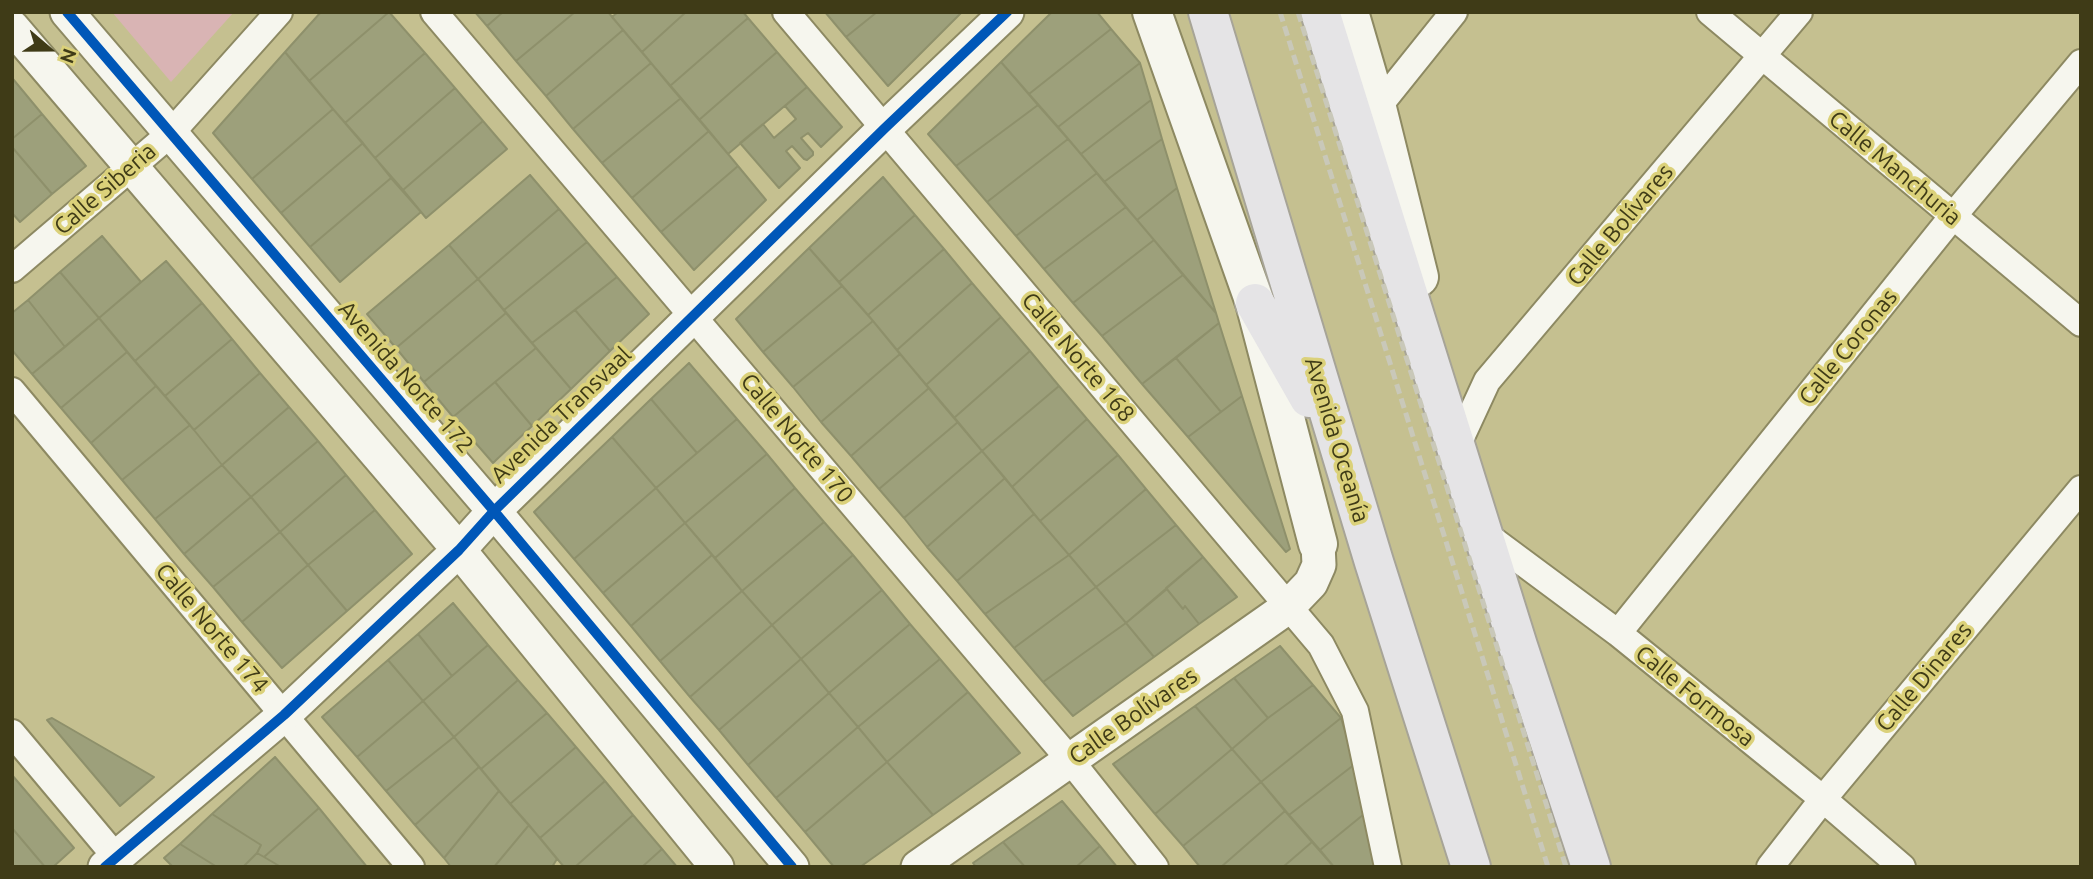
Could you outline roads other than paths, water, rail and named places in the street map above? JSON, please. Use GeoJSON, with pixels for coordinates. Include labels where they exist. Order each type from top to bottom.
{"type":"FeatureCollection","features":[{"type":"Feature","properties":{"kind":"highway","name":"Avenida Oceanía"},"geometry":{"type":"LineString","coordinates":[[1208,12],[1374,562],[1471,867]]}},
{"type":"Feature","properties":{"kind":"highway"},"geometry":{"type":"LineString","coordinates":[[1320,12],[1482,532],[1591,867]]}},
{"type":"Feature","properties":{"kind":"highway"},"geometry":{"type":"LineString","coordinates":[[1255,303],[1343,457]]}},
{"type":"Feature","properties":{"kind":"main road","name":"Avenida Oceanía"},"geometry":{"type":"LineString","coordinates":[[1152,12],[1255,303],[1318,544]]}},
{"type":"Feature","properties":{"kind":"main road"},"geometry":{"type":"LineString","coordinates":[[1349,12],[1377,108],[1418,271],[1424,346]]}},
{"type":"Feature","properties":{"kind":"street","name":"Avenida Norte 172"},"geometry":{"type":"LineString","coordinates":[[67,12],[494,511],[792,867]]}},
{"type":"Feature","properties":{"kind":"street","name":"Calle Siberia"},"geometry":{"type":"LineString","coordinates":[[12,269],[170,134],[279,12]]}},
{"type":"Feature","properties":{"kind":"street","name":"Calle Norte 170"},"geometry":{"type":"LineString","coordinates":[[434,12],[1070,760],[1156,867]]}},
{"type":"Feature","properties":{"kind":"street","name":"Calle Norte 168"},"geometry":{"type":"LineString","coordinates":[[786,12],[1321,645],[1356,711],[1388,867]]}},
{"type":"Feature","properties":{"kind":"street","name":"Avenida Transvaal"},"geometry":{"type":"LineString","coordinates":[[111,862],[284,715],[459,550],[494,511],[693,315],[1007,12]]}},
{"type":"Feature","properties":{"kind":"street"},"geometry":{"type":"LineString","coordinates":[[1377,108],[1454,12]]}},
{"type":"Feature","properties":{"kind":"street","name":"Calle Manchuria"},"geometry":{"type":"LineString","coordinates":[[1710,12],[2081,323]]}},
{"type":"Feature","properties":{"kind":"street","name":"Calle Bolívares"},"geometry":{"type":"LineString","coordinates":[[1456,448],[1487,381],[1799,12]]}},
{"type":"Feature","properties":{"kind":"street"},"geometry":{"type":"LineString","coordinates":[[12,27],[459,550],[717,867]]}},
{"type":"Feature","properties":{"kind":"street","name":"Calle Coronas"},"geometry":{"type":"LineString","coordinates":[[1618,633],[1953,216],[2081,63]]}},
{"type":"Feature","properties":{"kind":"street","name":"Calle Norte 174"},"geometry":{"type":"LineString","coordinates":[[12,391],[411,867]]}},
{"type":"Feature","properties":{"kind":"street","name":"Calle Dinares"},"geometry":{"type":"LineString","coordinates":[[1770,867],[1823,799],[2081,489]]}},
{"type":"Feature","properties":{"kind":"street","name":"Calle Formosa"},"geometry":{"type":"LineString","coordinates":[[1482,532],[1618,633],[1823,799],[1902,867]]}},
{"type":"Feature","properties":{"kind":"street","name":"Calle Bolívares"},"geometry":{"type":"LineString","coordinates":[[918,867],[1288,607],[1311,583],[1319,565],[1318,544]]}},
{"type":"Feature","properties":{"kind":"street"},"geometry":{"type":"LineString","coordinates":[[12,733],[111,862]]}},
{"type":"Feature","properties":{"kind":"railway"},"geometry":{"type":"LineString","coordinates":[[1280,12],[1548,867]]}},
{"type":"Feature","properties":{"kind":"railway"},"geometry":{"type":"LineString","coordinates":[[1298,12],[1566,867]]}}]}
